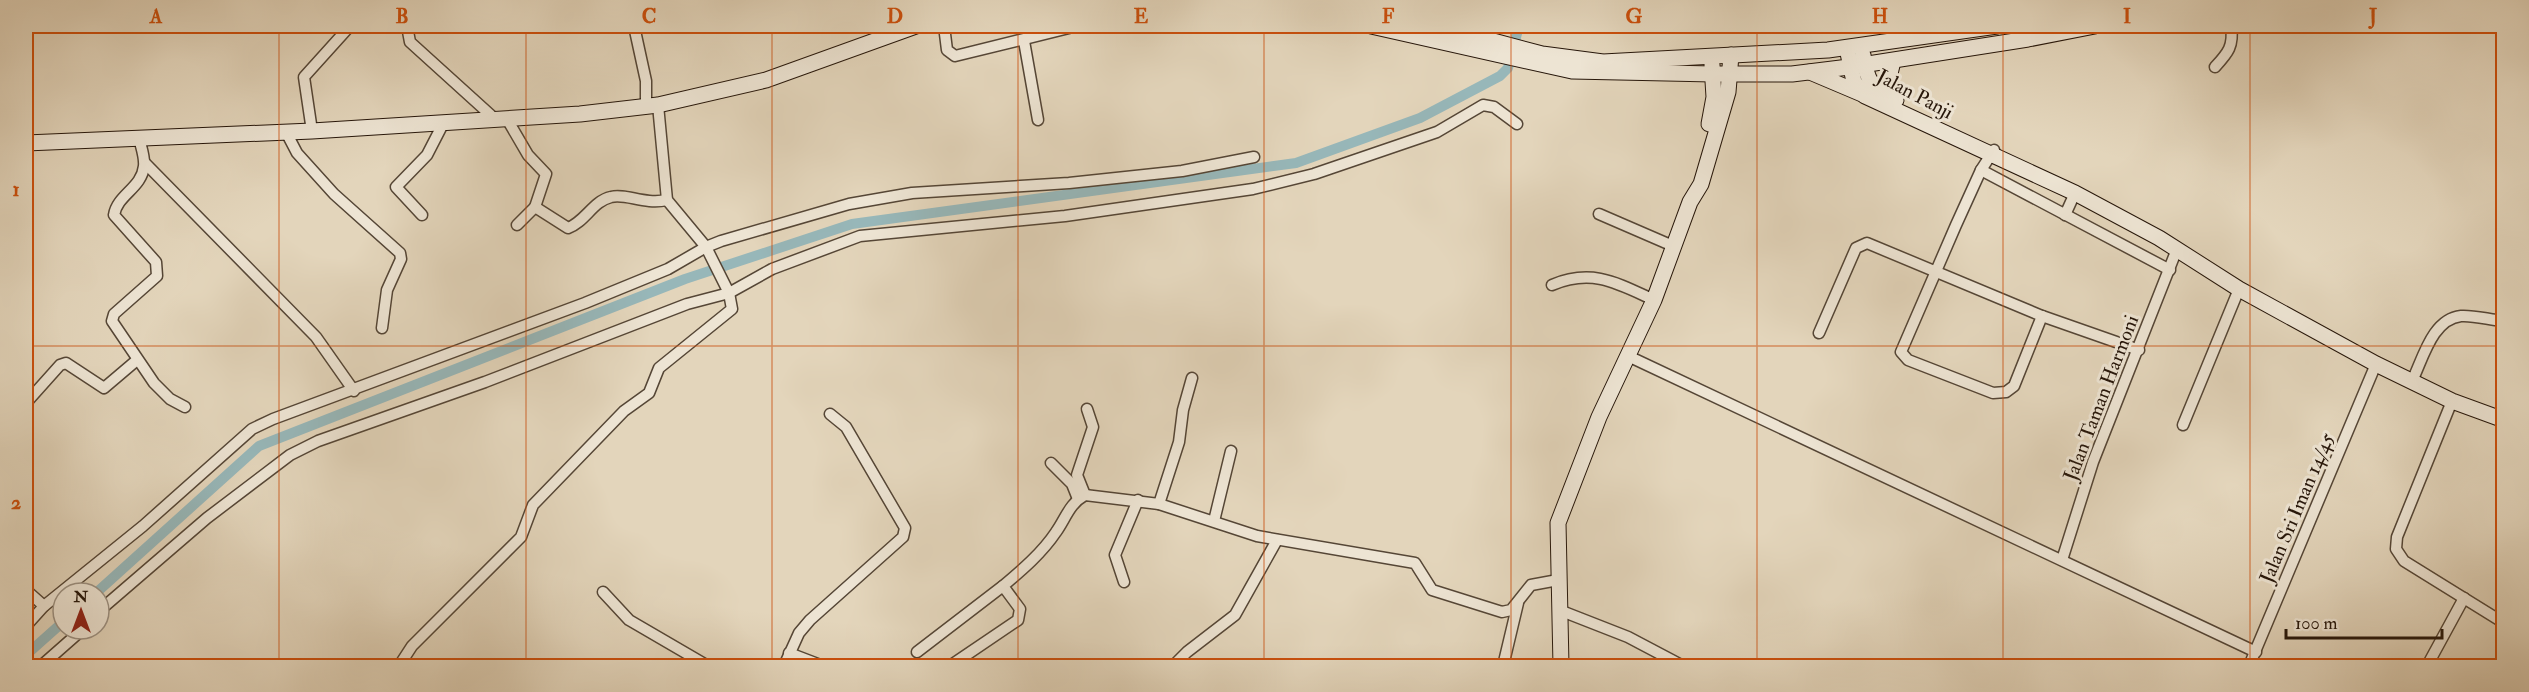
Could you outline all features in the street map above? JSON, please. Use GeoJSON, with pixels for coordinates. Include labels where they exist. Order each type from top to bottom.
{"type":"FeatureCollection","features":[{"type":"Feature","properties":{"kind":"main road"},"geometry":{"type":"LineString","coordinates":[[26,143],[312,131],[501,119],[652,106],[766,80],[916,26]]}},
{"type":"Feature","properties":{"kind":"main road"},"geometry":{"type":"LineString","coordinates":[[1371,26],[1487,46]]}},
{"type":"Feature","properties":{"kind":"main road"},"geometry":{"type":"LineString","coordinates":[[1437,26],[1487,46],[1535,60],[1603,73],[1713,74],[1810,72],[1893,61],[2095,26]]}},
{"type":"Feature","properties":{"kind":"main road"},"geometry":{"type":"LineString","coordinates":[[1535,60],[1604,62],[1854,47],[1965,28],[1997,26]]}},
{"type":"Feature","properties":{"kind":"main road"},"geometry":{"type":"LineString","coordinates":[[1854,47],[1857,66],[1875,88],[1886,95],[1992,153],[2075,193],[2177,249],[2239,289],[2376,364],[2452,400],[2504,420]]}},
{"type":"Feature","properties":{"kind":"main road"},"geometry":{"type":"LineString","coordinates":[[1561,666],[1558,523],[1564,500],[1654,300],[1690,202],[1701,184],[1728,92],[1731,55]]}},
{"type":"Feature","properties":{"kind":"main road"},"geometry":{"type":"LineString","coordinates":[[1690,202],[1692,182],[1713,112],[1712,57]]}},
{"type":"Feature","properties":{"kind":"main road"},"geometry":{"type":"LineString","coordinates":[[1886,95],[1893,61]]}},
{"type":"Feature","properties":{"kind":"main road","name":"Jalan Panji"},"geometry":{"type":"LineString","coordinates":[[1857,66],[1854,82],[1865,96],[1992,153]]}},
{"type":"Feature","properties":{"kind":"main road"},"geometry":{"type":"LineString","coordinates":[[1810,72],[1865,96]]}},
{"type":"Feature","properties":{"kind":"street"},"geometry":{"type":"LineString","coordinates":[[312,131],[304,77],[350,26]]}},
{"type":"Feature","properties":{"kind":"street"},"geometry":{"type":"LineString","coordinates":[[407,26],[410,42],[501,119],[528,155],[546,174],[536,207],[517,225]]}},
{"type":"Feature","properties":{"kind":"street"},"geometry":{"type":"LineString","coordinates":[[399,666],[412,646],[521,537],[533,505],[624,411],[649,393],[659,368],[728,315],[732,309],[727,288],[708,251],[668,200],[652,106],[634,26]]}},
{"type":"Feature","properties":{"kind":"street"},"geometry":{"type":"LineString","coordinates":[[944,26],[947,50],[955,56],[1024,41],[1073,27]]}},
{"type":"Feature","properties":{"kind":"street"},"geometry":{"type":"LineString","coordinates":[[2215,67],[2230,50],[2231,26]]}},
{"type":"Feature","properties":{"kind":"street"},"geometry":{"type":"LineString","coordinates":[[1024,41],[1038,120]]}},
{"type":"Feature","properties":{"kind":"street"},"geometry":{"type":"LineString","coordinates":[[111,601],[207,518],[290,455],[318,441],[485,382],[860,236],[1065,216],[1253,189],[1314,174],[1437,132],[1484,105],[1494,107],[1517,124]]}},
{"type":"Feature","properties":{"kind":"street"},"geometry":{"type":"LineString","coordinates":[[422,215],[396,187],[427,155],[444,122]]}},
{"type":"Feature","properties":{"kind":"street"},"geometry":{"type":"LineString","coordinates":[[286,132],[297,153],[334,194],[400,253],[400,259],[387,290],[382,328]]}},
{"type":"Feature","properties":{"kind":"street"},"geometry":{"type":"LineString","coordinates":[[139,138],[144,163],[138,185],[117,205],[114,215],[158,266],[157,276],[112,317],[113,325],[161,392],[185,407]]}},
{"type":"Feature","properties":{"kind":"street"},"geometry":{"type":"LineString","coordinates":[[1992,153],[1981,170],[1901,347],[1902,354],[1908,360],[1994,393],[2006,392],[2015,384],[2042,316]]}},
{"type":"Feature","properties":{"kind":"street"},"geometry":{"type":"LineString","coordinates":[[26,626],[44,606],[143,526],[252,429],[273,419],[354,391],[658,273],[708,251],[849,204],[879,198],[1103,180],[1182,171],[1254,158]]}},
{"type":"Feature","properties":{"kind":"street"},"geometry":{"type":"LineString","coordinates":[[144,163],[321,342],[354,391]]}},
{"type":"Feature","properties":{"kind":"street"},"geometry":{"type":"LineString","coordinates":[[1981,170],[2170,270]]}},
{"type":"Feature","properties":{"kind":"street"},"geometry":{"type":"LineString","coordinates":[[2031,197],[2043,177]]}},
{"type":"Feature","properties":{"kind":"street"},"geometry":{"type":"LineString","coordinates":[[2066,215],[2075,193]]}},
{"type":"Feature","properties":{"kind":"street"},"geometry":{"type":"LineString","coordinates":[[536,207],[568,228],[575,225],[603,200],[611,197],[645,202],[668,200]]}},
{"type":"Feature","properties":{"kind":"street"},"geometry":{"type":"LineString","coordinates":[[1599,214],[1673,246]]}},
{"type":"Feature","properties":{"kind":"street"},"geometry":{"type":"LineString","coordinates":[[1819,333],[1856,248],[1861,244],[1872,244],[2042,316],[2139,350]]}},
{"type":"Feature","properties":{"kind":"street","name":"Jalan Taman Harmoni"},"geometry":{"type":"LineString","coordinates":[[2062,560],[2092,464],[2177,249]]}},
{"type":"Feature","properties":{"kind":"street"},"geometry":{"type":"LineString","coordinates":[[1552,285],[1567,278],[1583,276],[1612,280],[1654,300]]}},
{"type":"Feature","properties":{"kind":"street"},"geometry":{"type":"LineString","coordinates":[[2183,425],[2239,289]]}},
{"type":"Feature","properties":{"kind":"street"},"geometry":{"type":"LineString","coordinates":[[2412,381],[2436,330],[2448,319],[2463,316],[2504,321]]}},
{"type":"Feature","properties":{"kind":"street"},"geometry":{"type":"LineString","coordinates":[[1628,356],[2256,652]]}},
{"type":"Feature","properties":{"kind":"street"},"geometry":{"type":"LineString","coordinates":[[26,403],[60,364],[66,363],[104,388],[137,360]]}},
{"type":"Feature","properties":{"kind":"street","name":"Jalan Sri Iman 14/45"},"geometry":{"type":"LineString","coordinates":[[2249,666],[2376,364]]}},
{"type":"Feature","properties":{"kind":"street"},"geometry":{"type":"LineString","coordinates":[[1159,504],[1179,442],[1183,410],[1192,378]]}},
{"type":"Feature","properties":{"kind":"street"},"geometry":{"type":"LineString","coordinates":[[2452,400],[2397,537],[2396,549],[2404,561],[2504,623]]}},
{"type":"Feature","properties":{"kind":"street"},"geometry":{"type":"LineString","coordinates":[[917,652],[1026,567],[1056,532],[1081,497],[1077,475],[1093,427],[1087,409]]}},
{"type":"Feature","properties":{"kind":"street"},"geometry":{"type":"LineString","coordinates":[[784,666],[799,633],[810,620],[903,537],[905,528],[846,427],[830,414]]}},
{"type":"Feature","properties":{"kind":"street"},"geometry":{"type":"LineString","coordinates":[[1214,521],[1231,451]]}},
{"type":"Feature","properties":{"kind":"street"},"geometry":{"type":"LineString","coordinates":[[1051,463],[1072,484],[1081,497]]}},
{"type":"Feature","properties":{"kind":"street"},"geometry":{"type":"LineString","coordinates":[[1081,497],[1138,500],[1159,504],[1257,536],[1415,563],[1432,590],[1502,612],[1511,609],[1531,585],[1558,580]]}},
{"type":"Feature","properties":{"kind":"street"},"geometry":{"type":"LineString","coordinates":[[1124,582],[1115,555],[1138,500]]}},
{"type":"Feature","properties":{"kind":"street"},"geometry":{"type":"LineString","coordinates":[[1173,666],[1186,652],[1234,615],[1276,540]]}},
{"type":"Feature","properties":{"kind":"street"},"geometry":{"type":"LineString","coordinates":[[950,666],[1018,620],[1020,609],[1003,586]]}},
{"type":"Feature","properties":{"kind":"street"},"geometry":{"type":"LineString","coordinates":[[26,590],[44,606]]}},
{"type":"Feature","properties":{"kind":"street"},"geometry":{"type":"LineString","coordinates":[[603,592],[629,620],[708,666]]}},
{"type":"Feature","properties":{"kind":"street"},"geometry":{"type":"LineString","coordinates":[[2427,666],[2464,598]]}},
{"type":"Feature","properties":{"kind":"street"},"geometry":{"type":"LineString","coordinates":[[1503,666],[1519,600]]}},
{"type":"Feature","properties":{"kind":"street"},"geometry":{"type":"LineString","coordinates":[[1559,609],[1628,637],[1683,666]]}},
{"type":"Feature","properties":{"kind":"street"},"geometry":{"type":"LineString","coordinates":[[41,666],[69,641]]}},
{"type":"Feature","properties":{"kind":"street"},"geometry":{"type":"LineString","coordinates":[[789,653],[823,666]]}},
{"type":"Feature","properties":{"kind":"waterway"},"geometry":{"type":"LineString","coordinates":[[109,581],[259,446],[685,279],[852,224],[1296,163],[1420,118],[1500,76],[1508,68],[1519,26]]}},
{"type":"Feature","properties":{"kind":"waterway"},"geometry":{"type":"LineString","coordinates":[[26,655],[51,633]]}}]}
